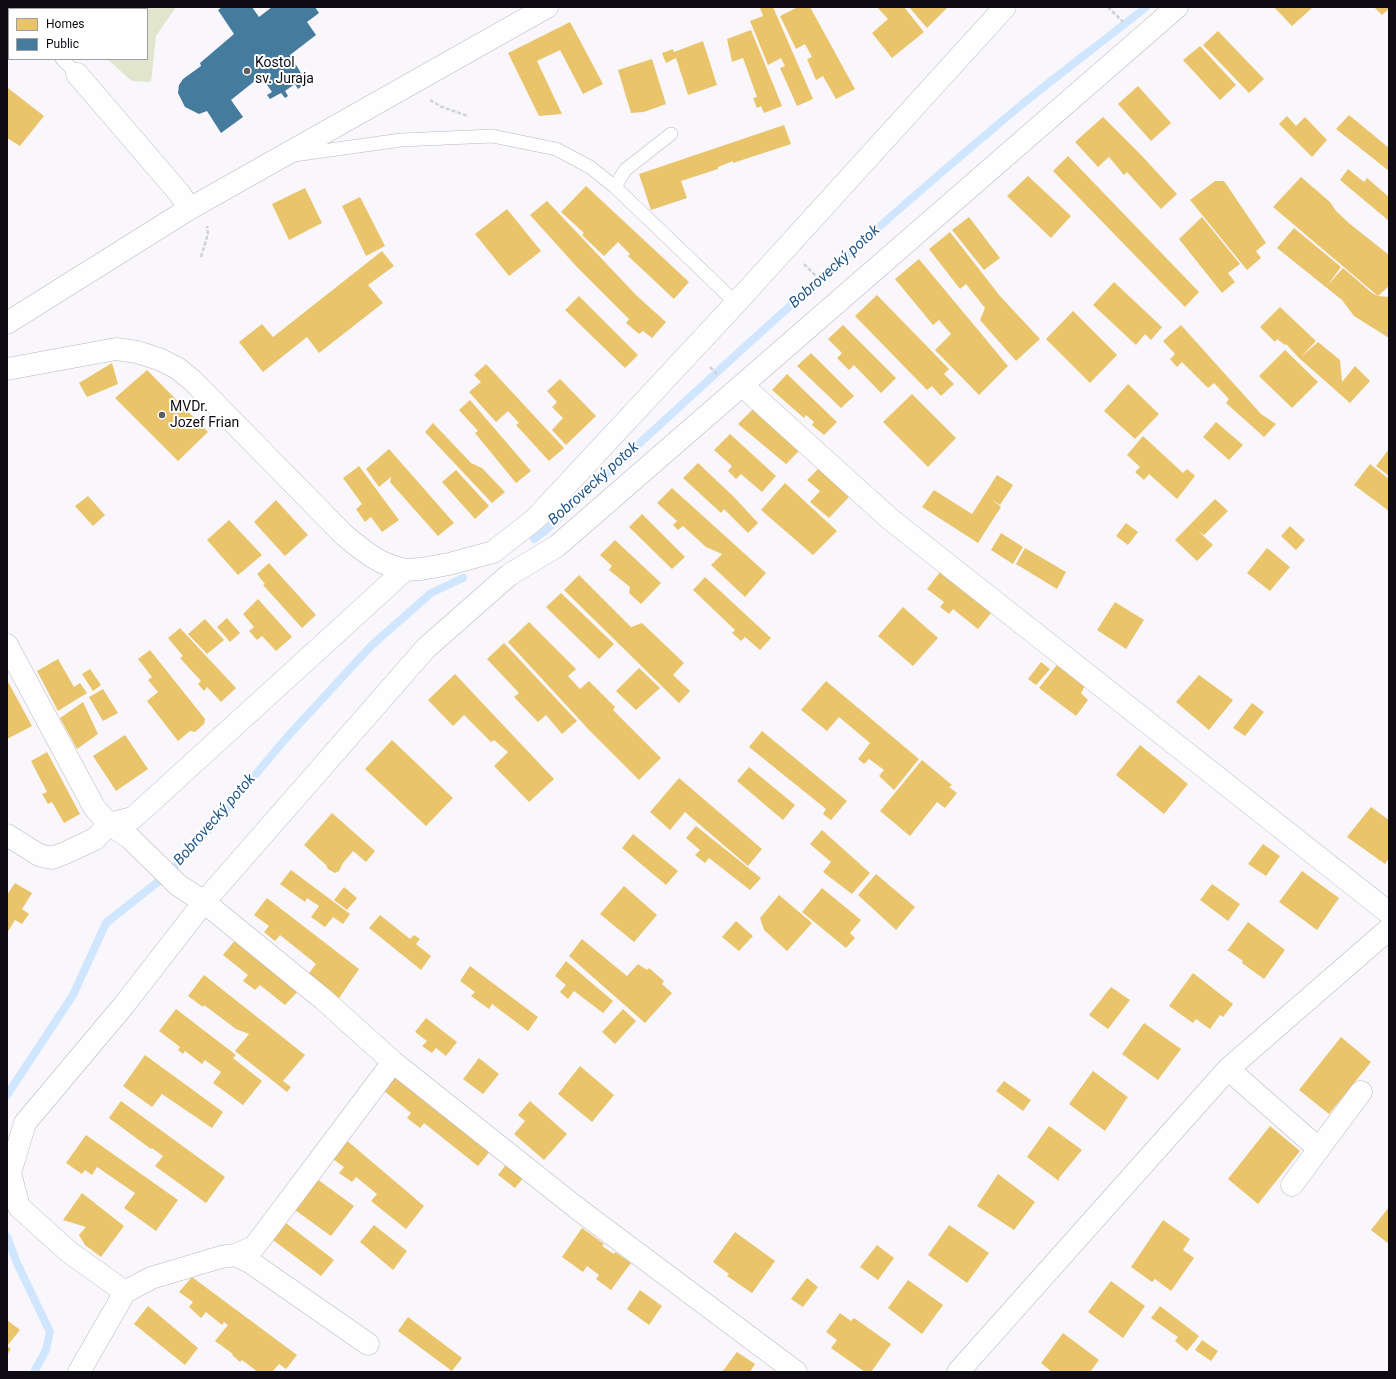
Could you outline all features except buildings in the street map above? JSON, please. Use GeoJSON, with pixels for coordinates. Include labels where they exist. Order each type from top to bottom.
{"type":"FeatureCollection","features":[{"type":"Feature","properties":{"kind":"street"},"geometry":{"type":"LineString","coordinates":[[7,323],[189,209],[547,7]]}},
{"type":"Feature","properties":{"kind":"street"},"geometry":{"type":"LineString","coordinates":[[7,369],[116,349],[137,352],[159,358],[177,368],[192,380],[344,535],[364,552],[385,565],[405,570],[421,569],[449,564],[492,552],[534,520],[736,303],[1005,7]]}},
{"type":"Feature","properties":{"kind":"street"},"geometry":{"type":"LineString","coordinates":[[125,1292],[69,1252],[19,1207],[9,1173],[25,1123],[124,1004],[204,902],[426,648],[509,575],[558,546],[1177,7]]}},
{"type":"Feature","properties":{"kind":"street"},"geometry":{"type":"LineString","coordinates":[[70,67],[180,194],[189,209]]}},
{"type":"Feature","properties":{"kind":"street"},"geometry":{"type":"LineString","coordinates":[[743,386],[890,519],[1389,913]]}},
{"type":"Feature","properties":{"kind":"street"},"geometry":{"type":"LineString","coordinates":[[492,552],[509,575]]}},
{"type":"Feature","properties":{"kind":"street"},"geometry":{"type":"LineString","coordinates":[[7,835],[39,855],[52,858],[65,854],[94,838],[109,824],[133,818],[405,570]]}},
{"type":"Feature","properties":{"kind":"street"},"geometry":{"type":"LineString","coordinates":[[7,645],[94,807],[109,824],[130,838],[152,861],[178,884],[204,902],[323,999],[393,1062],[578,1209],[796,1372]]}},
{"type":"Feature","properties":{"kind":"street"},"geometry":{"type":"LineString","coordinates":[[958,1372],[1228,1070],[1389,929]]}},
{"type":"Feature","properties":{"kind":"street"},"geometry":{"type":"LineString","coordinates":[[79,1372],[125,1292],[151,1278],[221,1257],[235,1255],[254,1247],[393,1062]]}},
{"type":"Feature","properties":{"kind":"street"},"geometry":{"type":"LineString","coordinates":[[1228,1070],[1319,1150]]}},
{"type":"Feature","properties":{"kind":"street"},"geometry":{"type":"LineString","coordinates":[[1292,1185],[1361,1092]]}},
{"type":"Feature","properties":{"kind":"street"},"geometry":{"type":"LineString","coordinates":[[235,1255],[250,1262],[368,1344]]}},
{"type":"Feature","properties":{"kind":"lane"},"geometry":{"type":"LineString","coordinates":[[615,187],[625,170],[671,134]]}},
{"type":"Feature","properties":{"kind":"lane"},"geometry":{"type":"LineString","coordinates":[[280,157],[401,140],[492,136],[556,149],[590,166],[615,187],[736,303]]}},
{"type":"Feature","properties":{"kind":"path"},"geometry":{"type":"LineString","coordinates":[[1108,7],[1118,17]]}},
{"type":"Feature","properties":{"kind":"path"},"geometry":{"type":"LineString","coordinates":[[425,97],[442,107]]}},
{"type":"Feature","properties":{"kind":"path"},"geometry":{"type":"LineString","coordinates":[[201,257],[208,234],[207,223]]}},
{"type":"Feature","properties":{"kind":"path"},"geometry":{"type":"LineString","coordinates":[[813,273],[824,284]]}},
{"type":"Feature","properties":{"kind":"green space"},"geometry":{"type":"Polygon","coordinates":[[[45,7],[176,7],[156,36],[151,82],[132,81],[108,60],[148,60],[148,8],[45,7]]]}},
{"type":"Feature","properties":{"kind":"waterway","name":"Bobrovecký potok"},"geometry":{"type":"LineString","coordinates":[[534,539],[546,530],[721,368],[899,209],[1020,106],[1146,7]]}},
{"type":"Feature","properties":{"kind":"waterway","name":"Bobrovecký potok"},"geometry":{"type":"LineString","coordinates":[[7,1095],[73,995],[106,923],[169,873],[218,819],[288,736],[371,646],[431,593],[463,578]]}},
{"type":"Feature","properties":{"kind":"waterway","name":"Bobrovecký potok"},"geometry":{"type":"LineString","coordinates":[[7,1237],[17,1263],[50,1332],[46,1350],[34,1372]]}},
{"type":"Feature","properties":{"kind":"place","name":"Kostol sv. Juraja"},"geometry":{"type":"Point","coordinates":[247,71]}},
{"type":"Feature","properties":{"kind":"place","name":"MVDr. Jozef Frian"},"geometry":{"type":"Point","coordinates":[162,415]}}]}
